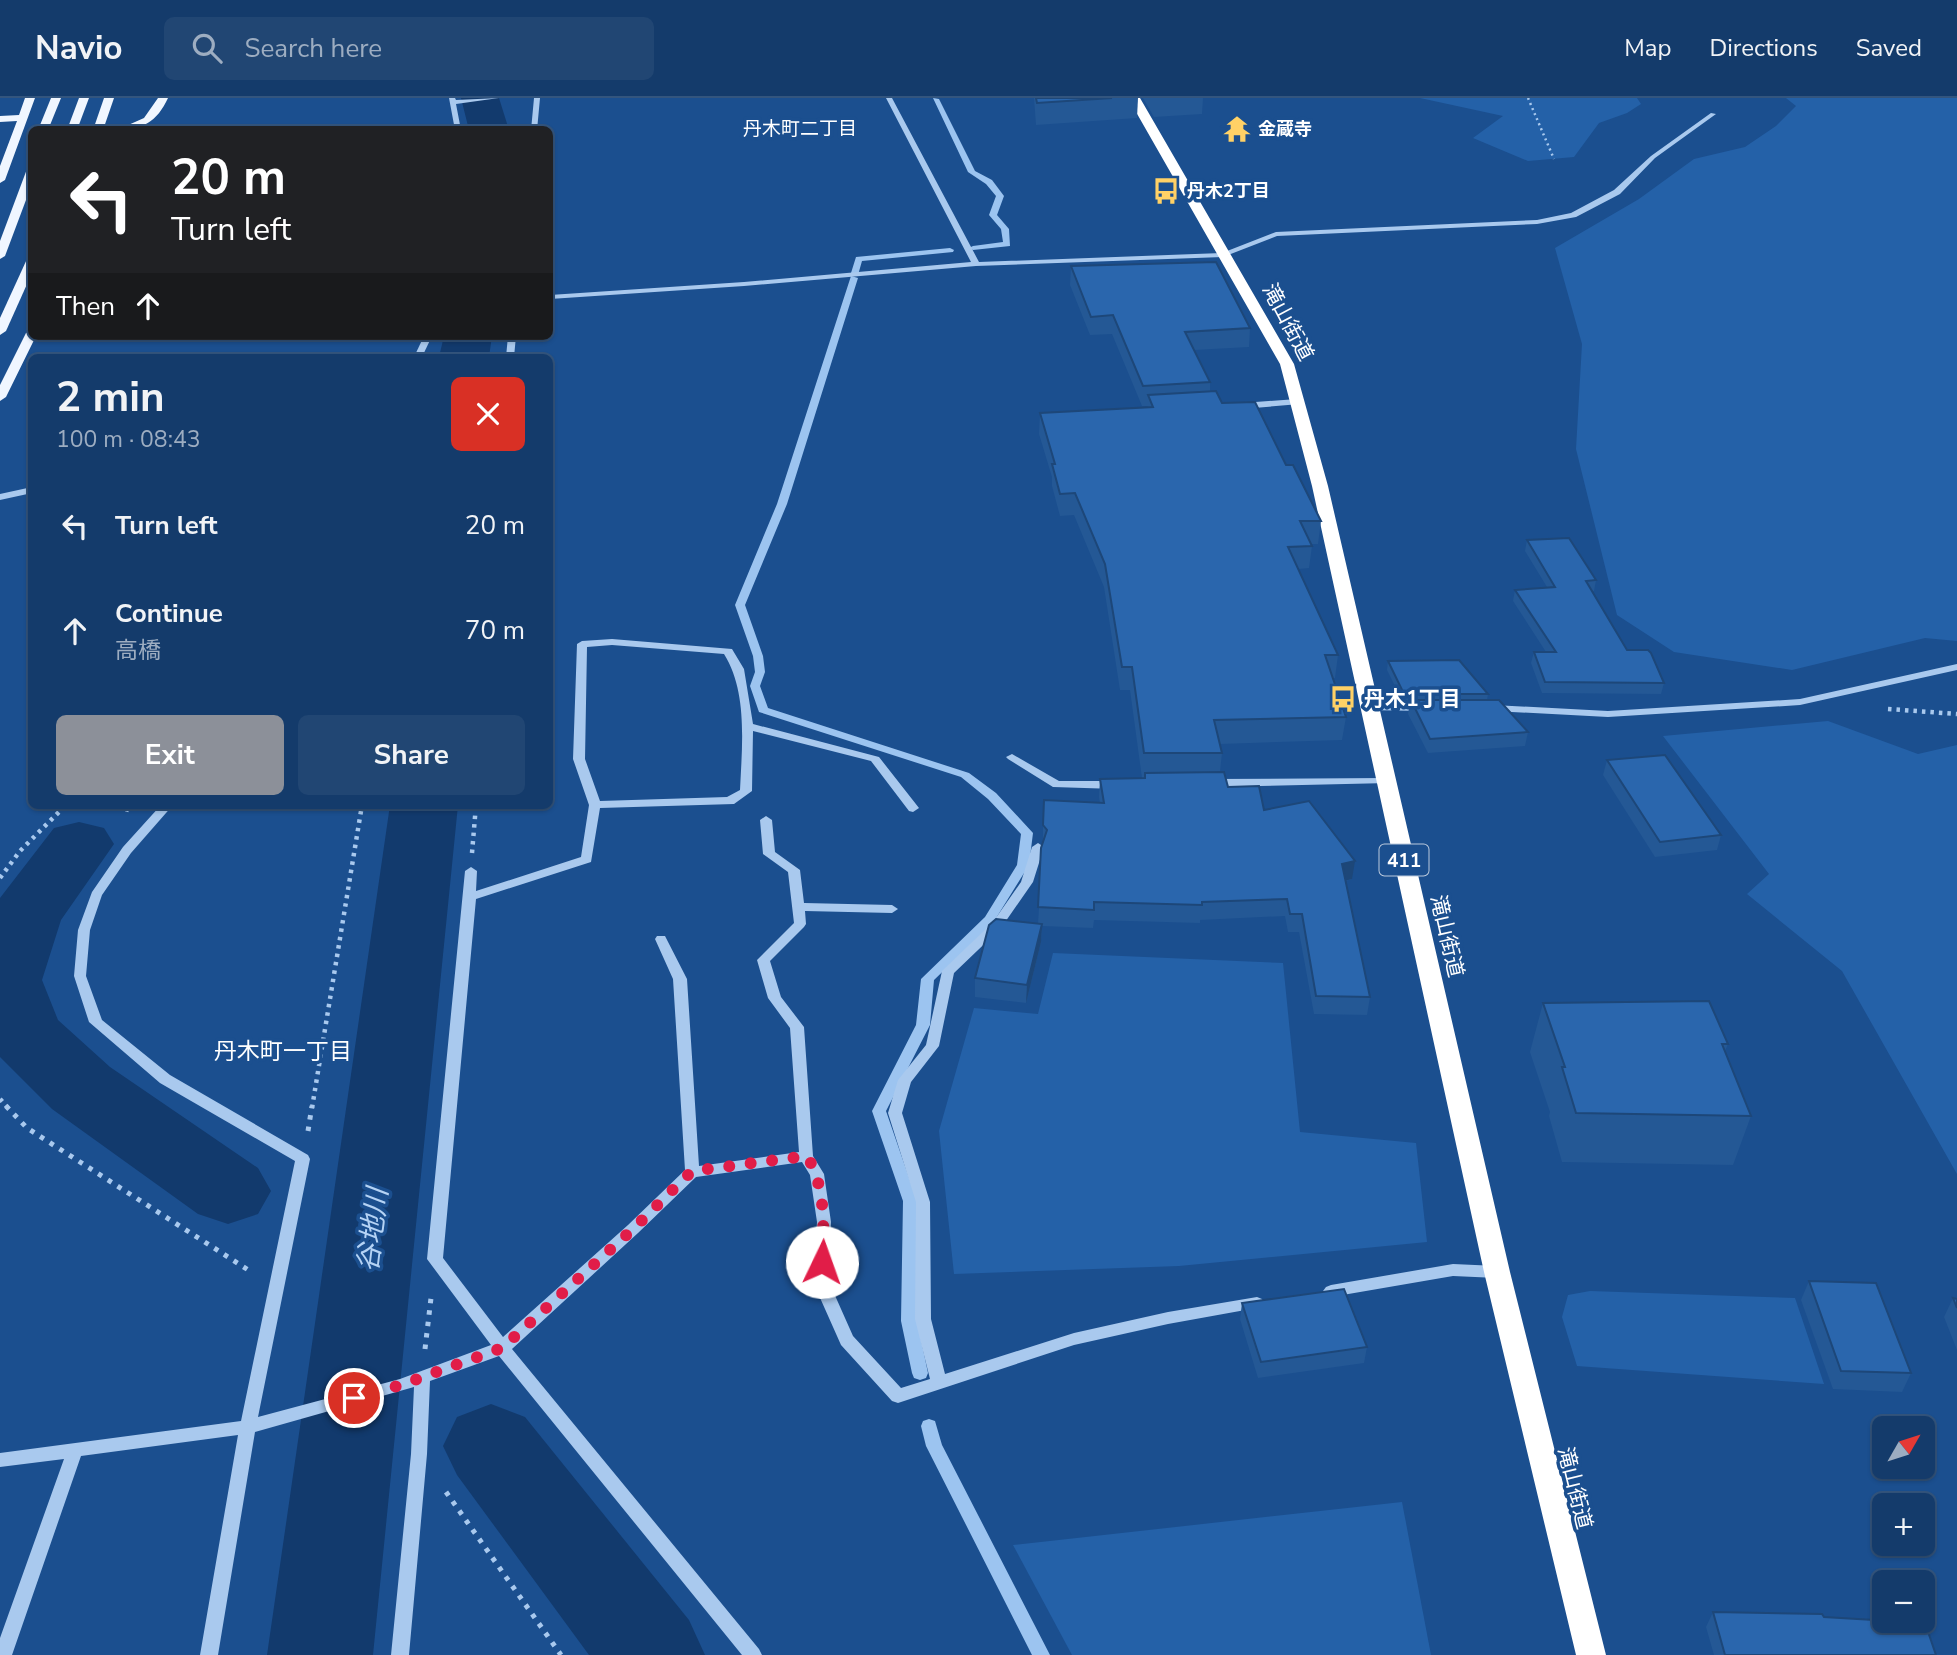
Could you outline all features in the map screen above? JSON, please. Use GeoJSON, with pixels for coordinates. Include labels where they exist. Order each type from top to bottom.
{"type":"FeatureCollection","features":[{"type":"Feature","properties":{"kind":"highway","name":"滝山街道"},"geometry":{"type":"LineString","coordinates":[[1134,98],[1287,364],[1320,486],[1497,1272],[1591,1655]]}},
{"type":"Feature","properties":{"kind":"main road"},"geometry":{"type":"LineString","coordinates":[[0,180],[30,98]]}},
{"type":"Feature","properties":{"kind":"main road"},"geometry":{"type":"LineString","coordinates":[[45,126],[56,98]]}},
{"type":"Feature","properties":{"kind":"main road"},"geometry":{"type":"LineString","coordinates":[[73,126],[83,98]]}},
{"type":"Feature","properties":{"kind":"main road"},"geometry":{"type":"LineString","coordinates":[[99,126],[109,98]]}},
{"type":"Feature","properties":{"kind":"main road"},"geometry":{"type":"LineString","coordinates":[[136,126],[158,111],[163,98]]}},
{"type":"Feature","properties":{"kind":"main road"},"geometry":{"type":"LineString","coordinates":[[0,119],[21,118]]}},
{"type":"Feature","properties":{"kind":"main road"},"geometry":{"type":"LineString","coordinates":[[0,256],[28,180]]}},
{"type":"Feature","properties":{"kind":"main road"},"geometry":{"type":"LineString","coordinates":[[0,331],[28,268]]}},
{"type":"Feature","properties":{"kind":"main road"},"geometry":{"type":"LineString","coordinates":[[0,397],[28,340]]}},
{"type":"Feature","properties":{"kind":"street"},"geometry":{"type":"LineString","coordinates":[[457,126],[452,100],[496,98]]}},
{"type":"Feature","properties":{"kind":"street"},"geometry":{"type":"LineString","coordinates":[[534,126],[537,98]]}},
{"type":"Feature","properties":{"kind":"street"},"geometry":{"type":"LineString","coordinates":[[901,98],[889,98],[976,264]]}},
{"type":"Feature","properties":{"kind":"street"},"geometry":{"type":"LineString","coordinates":[[553,296],[744,284],[976,264],[1223,255],[1276,234],[1536,222],[1573,215],[1617,192],[1653,157],[1713,114]]}},
{"type":"Feature","properties":{"kind":"street"},"geometry":{"type":"LineString","coordinates":[[1231,406],[1297,402]]}},
{"type":"Feature","properties":{"kind":"street"},"geometry":{"type":"LineString","coordinates":[[0,497],[28,491]]}},
{"type":"Feature","properties":{"kind":"street"},"geometry":{"type":"LineString","coordinates":[[470,897],[587,859],[595,805],[579,759],[582,644],[612,642],[728,651],[739,669],[748,726],[746,791],[730,801],[595,805]]}},
{"type":"Feature","properties":{"kind":"street"},"geometry":{"type":"LineString","coordinates":[[1477,708],[1608,714],[1800,702],[1957,667]]}},
{"type":"Feature","properties":{"kind":"street"},"geometry":{"type":"LineString","coordinates":[[1368,708],[1436,708]]}},
{"type":"Feature","properties":{"kind":"street"},"geometry":{"type":"LineString","coordinates":[[748,726],[875,759],[913,808]]}},
{"type":"Feature","properties":{"kind":"street"},"geometry":{"type":"LineString","coordinates":[[1012,757],[1057,785],[1125,785]]}},
{"type":"Feature","properties":{"kind":"street"},"geometry":{"type":"LineString","coordinates":[[1194,784],[1385,781]]}},
{"type":"Feature","properties":{"kind":"street"},"geometry":{"type":"LineString","coordinates":[[163,809],[127,850],[96,895],[84,930],[80,976],[96,1022],[165,1079],[303,1159],[248,1427],[209,1655]]}},
{"type":"Feature","properties":{"kind":"street"},"geometry":{"type":"LineString","coordinates":[[766,820],[769,854],[794,870],[800,924],[763,960],[775,998],[797,1027],[807,1156],[817,1174],[824,1222],[821,1282],[847,1340],[898,1396],[1074,1339],[1168,1318],[1277,1300]]}},
{"type":"Feature","properties":{"kind":"street"},"geometry":{"type":"LineString","coordinates":[[939,1382],[923,1319],[923,1202],[895,1113],[905,1080],[932,1046],[948,971],[997,925],[1027,882],[1038,847]]}},
{"type":"Feature","properties":{"kind":"street"},"geometry":{"type":"LineString","coordinates":[[471,871],[435,1259],[502,1348],[753,1655]]}},
{"type":"Feature","properties":{"kind":"street"},"geometry":{"type":"LineString","coordinates":[[798,907],[892,909]]}},
{"type":"Feature","properties":{"kind":"street"},"geometry":{"type":"LineString","coordinates":[[661,939],[680,979],[692,1171]]}},
{"type":"Feature","properties":{"kind":"street"},"geometry":{"type":"LineString","coordinates":[[0,1460],[248,1427],[401,1385],[502,1348],[633,1229],[692,1171],[807,1156]]}},
{"type":"Feature","properties":{"kind":"street"},"geometry":{"type":"LineString","coordinates":[[1317,1293],[1453,1270],[1497,1272]]}},
{"type":"Feature","properties":{"kind":"street"},"geometry":{"type":"LineString","coordinates":[[400,1655],[419,1454],[422,1377]]}},
{"type":"Feature","properties":{"kind":"street"},"geometry":{"type":"LineString","coordinates":[[3,1655],[75,1450]]}},
{"type":"Feature","properties":{"kind":"path"},"geometry":{"type":"LineString","coordinates":[[1528,98],[1554,159]]}},
{"type":"Feature","properties":{"kind":"path"},"geometry":{"type":"LineString","coordinates":[[0,878],[20,851],[62,809]]}},
{"type":"Feature","properties":{"kind":"path"},"geometry":{"type":"LineString","coordinates":[[303,1159],[361,809]]}},
{"type":"Feature","properties":{"kind":"path"},"geometry":{"type":"LineString","coordinates":[[471,871],[476,809]]}},
{"type":"Feature","properties":{"kind":"path"},"geometry":{"type":"LineString","coordinates":[[0,1099],[27,1128],[277,1289]]}},
{"type":"Feature","properties":{"kind":"path"},"geometry":{"type":"LineString","coordinates":[[422,1377],[435,1259]]}},
{"type":"Feature","properties":{"kind":"path"},"geometry":{"type":"LineString","coordinates":[[419,1454],[561,1655]]}},
{"type":"Feature","properties":{"kind":"shaded area"},"geometry":{"type":"Polygon","coordinates":[[[1420,98],[1637,98],[1641,104],[1627,113],[1599,123],[1574,157],[1528,161],[1473,138],[1503,116],[1420,98]]]}},
{"type":"Feature","properties":{"kind":"shaded area"},"geometry":{"type":"Polygon","coordinates":[[[1786,98],[1957,98],[1957,641],[1925,638],[1792,670],[1674,652],[1617,615],[1576,449],[1582,344],[1555,248],[1639,199],[1694,159],[1745,147],[1776,126],[1796,106],[1786,98]]]}},
{"type":"Feature","properties":{"kind":"shaded area"},"geometry":{"type":"Polygon","coordinates":[[[1828,721],[1918,754],[1957,745],[1957,1174],[1842,971],[1747,894],[1769,874],[1663,736],[1828,721]]]}},
{"type":"Feature","properties":{"kind":"shaded area"},"geometry":{"type":"Polygon","coordinates":[[[1053,953],[1283,963],[1300,1132],[1416,1143],[1427,1242],[1179,1266],[954,1274],[939,1131],[974,1008],[1038,1014],[1053,953]]]}},
{"type":"Feature","properties":{"kind":"shaded area"},"geometry":{"type":"Polygon","coordinates":[[[1590,1291],[1795,1298],[1824,1384],[1577,1366],[1562,1317],[1568,1295],[1590,1291]]]}},
{"type":"Feature","properties":{"kind":"shaded area"},"geometry":{"type":"Polygon","coordinates":[[[1402,1502],[1431,1655],[1072,1655],[1013,1545],[1402,1502]]]}},
{"type":"Feature","properties":{"kind":"building"},"geometry":{"type":"Polygon","coordinates":[[[1036,98],[1112,98],[1037,103],[1036,98]]]}},
{"type":"Feature","properties":{"kind":"building"},"geometry":{"type":"Polygon","coordinates":[[[1216,262],[1250,328],[1185,332],[1210,382],[1143,386],[1113,315],[1091,317],[1071,266],[1216,262]]]}},
{"type":"Feature","properties":{"kind":"building"},"geometry":{"type":"Polygon","coordinates":[[[1216,391],[1222,403],[1255,402],[1286,465],[1293,465],[1321,521],[1300,521],[1312,546],[1288,547],[1338,655],[1325,655],[1346,717],[1214,720],[1222,753],[1144,753],[1132,667],[1122,667],[1105,564],[1075,493],[1060,494],[1052,464],[1055,464],[1040,413],[1153,407],[1148,395],[1216,391]]]}},
{"type":"Feature","properties":{"kind":"building"},"geometry":{"type":"Polygon","coordinates":[[[1569,538],[1596,580],[1586,581],[1627,650],[1648,650],[1664,683],[1545,682],[1534,652],[1556,652],[1515,590],[1555,587],[1527,540],[1569,538]]]}},
{"type":"Feature","properties":{"kind":"building"},"geometry":{"type":"Polygon","coordinates":[[[1459,660],[1488,694],[1404,694],[1388,661],[1459,660]]]}},
{"type":"Feature","properties":{"kind":"building"},"geometry":{"type":"Polygon","coordinates":[[[1411,700],[1499,700],[1528,732],[1430,739],[1411,700]]]}},
{"type":"Feature","properties":{"kind":"building"},"geometry":{"type":"Polygon","coordinates":[[[1665,755],[1721,835],[1660,842],[1607,760],[1665,755]]]}},
{"type":"Feature","properties":{"kind":"building"},"geometry":{"type":"Polygon","coordinates":[[[1224,772],[1228,787],[1259,786],[1264,810],[1309,801],[1355,861],[1342,864],[1370,997],[1316,996],[1302,914],[1290,914],[1287,899],[1202,902],[1202,905],[1094,902],[1094,910],[1038,907],[1041,848],[1047,830],[1043,825],[1044,800],[1104,803],[1100,779],[1145,778],[1145,773],[1224,772]]]}},
{"type":"Feature","properties":{"kind":"building"},"geometry":{"type":"Polygon","coordinates":[[[996,919],[1042,924],[1027,985],[975,978],[989,925],[996,919]]]}},
{"type":"Feature","properties":{"kind":"building"},"geometry":{"type":"Polygon","coordinates":[[[1709,1001],[1728,1044],[1722,1044],[1751,1116],[1576,1113],[1562,1067],[1565,1067],[1543,1003],[1709,1001]]]}},
{"type":"Feature","properties":{"kind":"building"},"geometry":{"type":"Polygon","coordinates":[[[1809,1281],[1876,1283],[1911,1373],[1841,1371],[1809,1281]]]}},
{"type":"Feature","properties":{"kind":"building"},"geometry":{"type":"Polygon","coordinates":[[[1344,1289],[1367,1347],[1261,1362],[1242,1303],[1344,1289]]]}},
{"type":"Feature","properties":{"kind":"building"},"geometry":{"type":"Polygon","coordinates":[[[1713,1612],[1822,1614],[1824,1617],[1872,1620],[1872,1633],[1928,1633],[1936,1655],[1725,1655],[1713,1612]]]}},
{"type":"Feature","properties":{"kind":"waterway","name":"谷地川"},"geometry":{"type":"LineString","coordinates":[[480,98],[488,126]]}},
{"type":"Feature","properties":{"kind":"waterway"},"geometry":{"type":"LineString","coordinates":[[936,99],[972,172],[989,182],[1000,196],[993,215],[1005,229],[1007,244],[973,248]]}},
{"type":"Feature","properties":{"kind":"waterway"},"geometry":{"type":"LineString","coordinates":[[855,273],[859,259],[950,250]]}},
{"type":"Feature","properties":{"kind":"waterway"},"geometry":{"type":"LineString","coordinates":[[854,278],[782,504],[740,605],[758,656],[760,672],[755,686],[763,710],[965,775],[992,796],[1027,833],[1023,865],[989,920],[928,979],[923,1025],[879,1111],[910,1201],[909,1321],[920,1373]]}},
{"type":"Feature","properties":{"kind":"waterway","name":"谷地川"},"geometry":{"type":"LineString","coordinates":[[465,354],[467,340]]}},
{"type":"Feature","properties":{"kind":"waterway","name":"谷地川"},"geometry":{"type":"LineString","coordinates":[[320,1655],[424,809]]}},
{"type":"Feature","properties":{"kind":"waterway","name":"谷地川"},"geometry":{"type":"LineString","coordinates":[[79,844],[25,916],[4,980],[24,1034],[81,1088],[228,1191]]}},
{"type":"Feature","properties":{"kind":"waterway"},"geometry":{"type":"LineString","coordinates":[[929,1426],[934,1446],[1041,1655]]}},
{"type":"Feature","properties":{"kind":"waterway","name":"谷地川"},"geometry":{"type":"LineString","coordinates":[[491,1446],[652,1655]]}},
{"type":"Feature","properties":{"kind":"place","name":"金蔵寺"},"geometry":{"type":"Point","coordinates":[1237,129]}},
{"type":"Feature","properties":{"kind":"place","name":"丹木2丁目"},"geometry":{"type":"Point","coordinates":[1166,191]}},
{"type":"Feature","properties":{"kind":"place","name":"丹木1丁目"},"geometry":{"type":"Point","coordinates":[1343,699]}},
{"type":"Feature","properties":{"kind":"district","name":"丹木町二丁目"},"geometry":{"type":"Point","coordinates":[800,128]}},
{"type":"Feature","properties":{"kind":"district","name":"丹木町一丁目"},"geometry":{"type":"Point","coordinates":[283,1051]}},
{"type":"Feature","properties":{"kind":"route"},"geometry":{"type":"LineString","coordinates":[[354,1398],[401,1385],[502,1348],[633,1229],[692,1171],[807,1156],[817,1174],[824,1222],[822,1262]]}}]}
